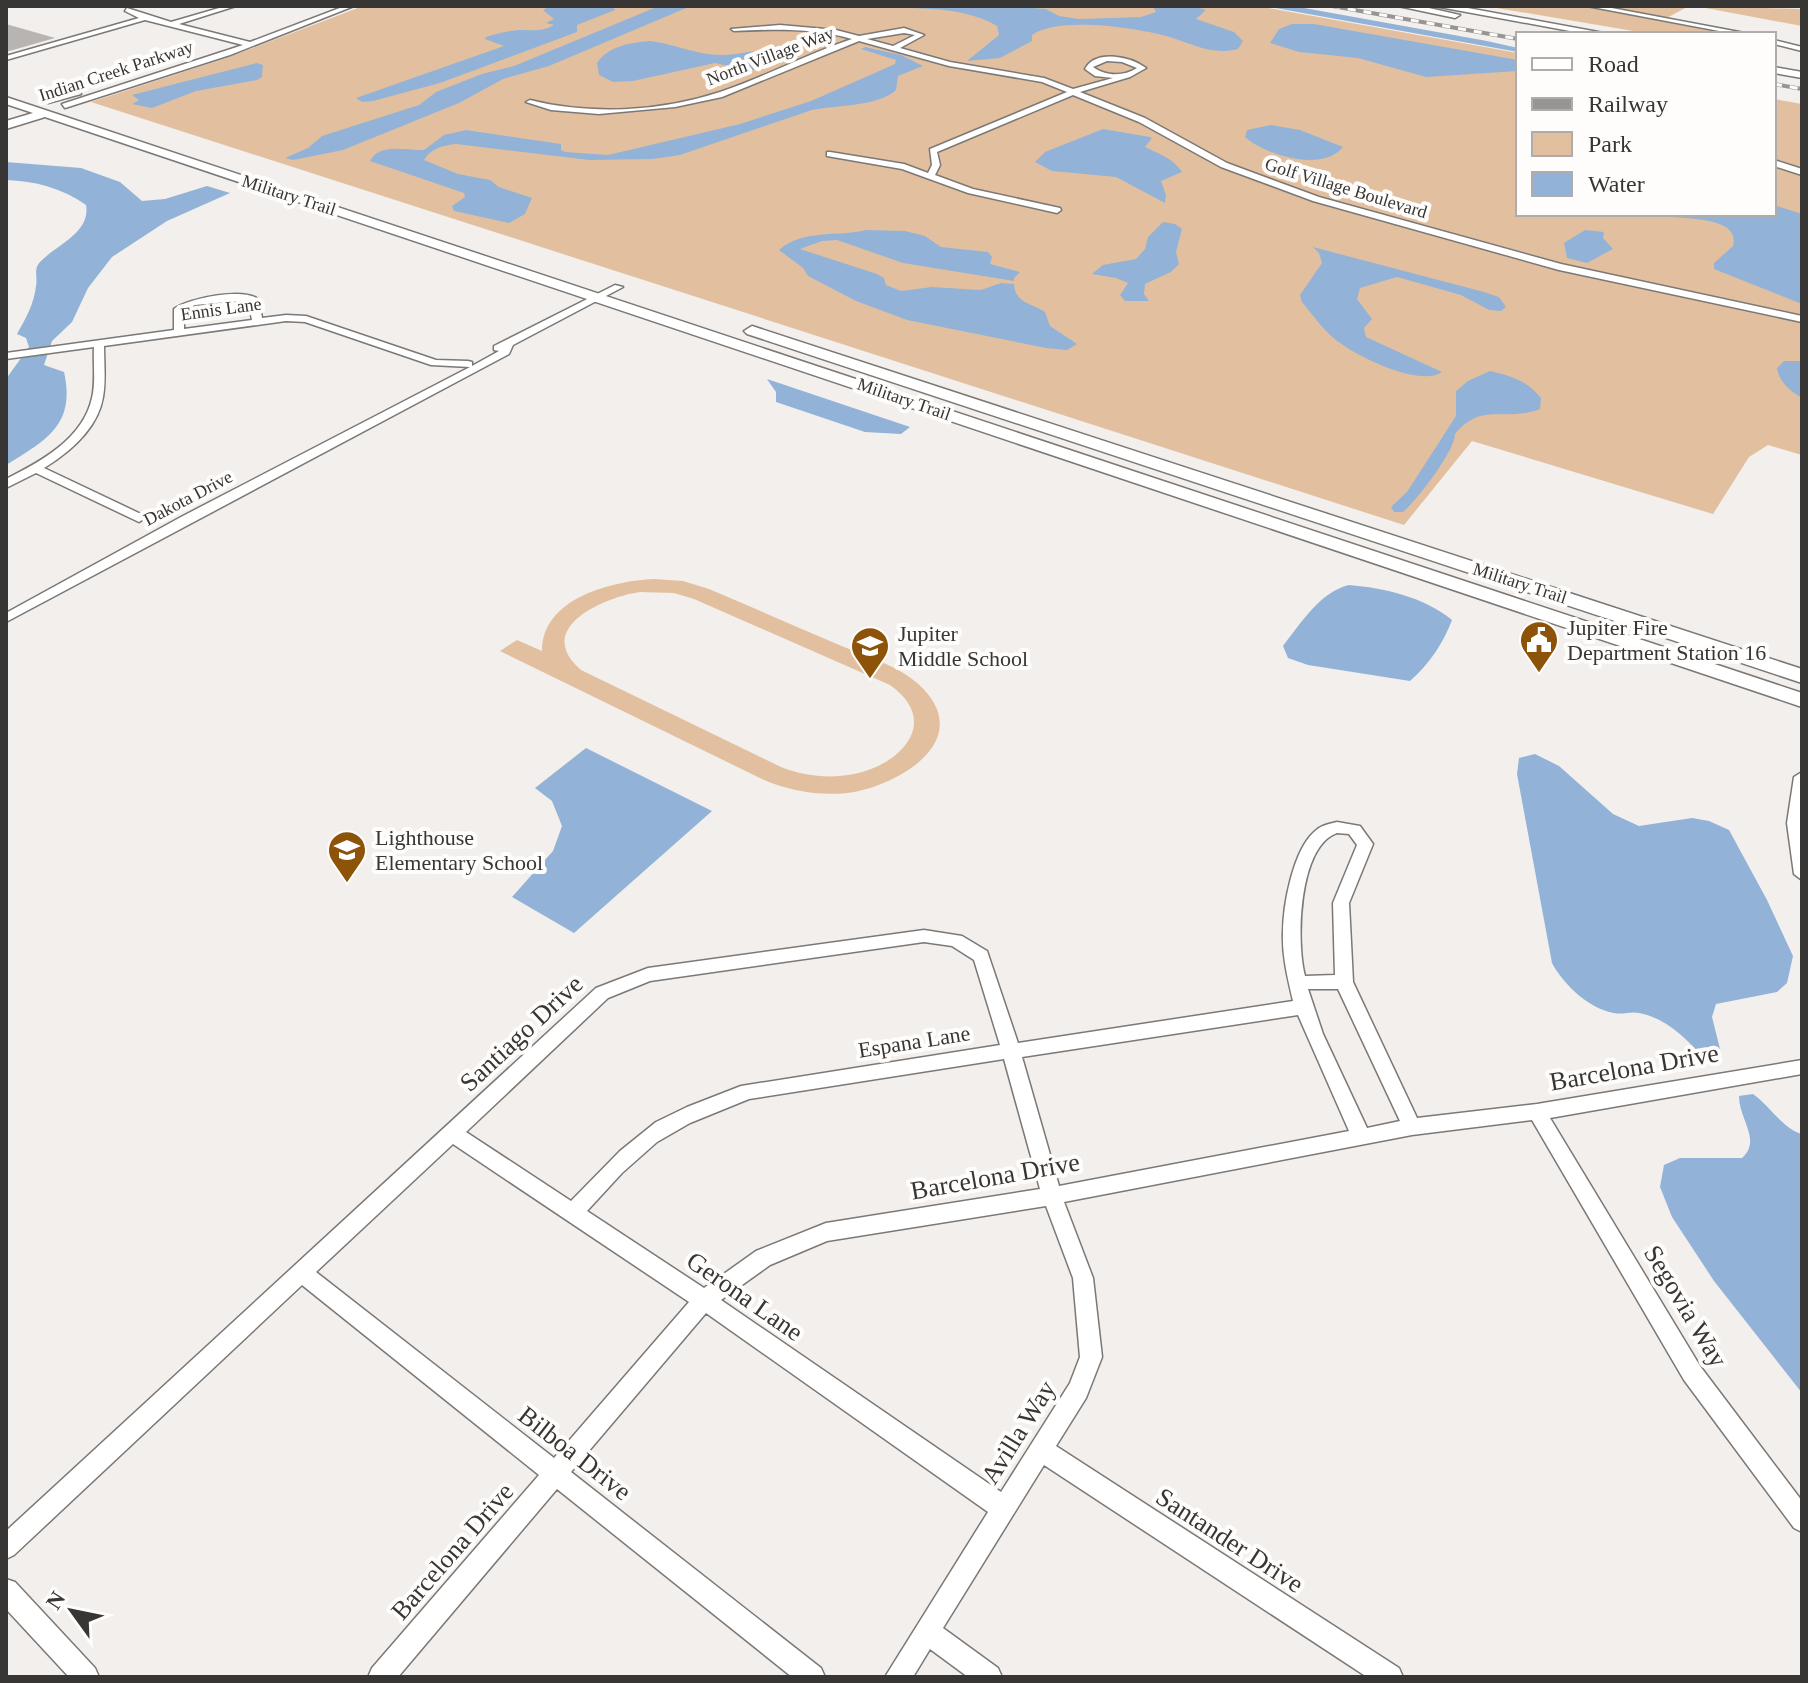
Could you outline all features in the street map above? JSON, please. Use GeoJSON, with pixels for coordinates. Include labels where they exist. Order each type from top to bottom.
{"type":"FeatureCollection","features":[{"type":"Feature","properties":{"kind":"main road"},"geometry":{"type":"LineString","coordinates":[[1403,6],[1553,32]]}},
{"type":"Feature","properties":{"kind":"main road"},"geometry":{"type":"LineString","coordinates":[[1439,6],[1592,32]]}},
{"type":"Feature","properties":{"kind":"main road"},"geometry":{"type":"LineString","coordinates":[[1776,63],[1802,68]]}},
{"type":"Feature","properties":{"kind":"main road"},"geometry":{"type":"LineString","coordinates":[[1776,70],[1802,75]]}},
{"type":"Feature","properties":{"kind":"main road","name":"Military Trail"},"geometry":{"type":"LineString","coordinates":[[6,86],[46,107],[1802,676]]}},
{"type":"Feature","properties":{"kind":"main road","name":"Military Trail"},"geometry":{"type":"LineString","coordinates":[[6,100],[27,107],[65,106],[293,180]]}},
{"type":"Feature","properties":{"kind":"main road","name":"Indian Creek Parkway"},"geometry":{"type":"LineString","coordinates":[[6,114],[27,107]]}},
{"type":"Feature","properties":{"kind":"main road","name":"Indian Creek Parkway"},"geometry":{"type":"LineString","coordinates":[[6,125],[46,107]]}},
{"type":"Feature","properties":{"kind":"main road","name":"Military Trail"},"geometry":{"type":"LineString","coordinates":[[607,288],[1802,700]]}},
{"type":"Feature","properties":{"kind":"street"},"geometry":{"type":"LineString","coordinates":[[140,6],[127,10],[145,18],[249,44]]}},
{"type":"Feature","properties":{"kind":"street"},"geometry":{"type":"LineString","coordinates":[[172,24],[233,6]]}},
{"type":"Feature","properties":{"kind":"street","name":"Indian Creek Parkway"},"geometry":{"type":"LineString","coordinates":[[65,106],[249,44],[349,6]]}},
{"type":"Feature","properties":{"kind":"street"},"geometry":{"type":"LineString","coordinates":[[1590,6],[1740,32]]}},
{"type":"Feature","properties":{"kind":"street"},"geometry":{"type":"LineString","coordinates":[[6,58],[145,18]]}},
{"type":"Feature","properties":{"kind":"street","name":"Golf Village Boulevard"},"geometry":{"type":"LineString","coordinates":[[734,29],[797,28],[860,37],[957,66],[1031,77],[1142,120],[1224,165],[1293,192],[1354,210],[1352,220],[1504,260],[1524,256],[1559,267],[1802,319]]}},
{"type":"Feature","properties":{"kind":"street","name":"Golf Village Boulevard"},"geometry":{"type":"LineString","coordinates":[[860,37],[890,30],[911,30],[921,35],[896,47]]}},
{"type":"Feature","properties":{"kind":"street","name":"North Village Way"},"geometry":{"type":"LineString","coordinates":[[530,102],[548,107],[602,110],[603,114],[620,117],[638,115],[644,108],[689,102],[734,90],[860,37]]}},
{"type":"Feature","properties":{"kind":"street"},"geometry":{"type":"LineString","coordinates":[[1776,42],[1802,49]]}},
{"type":"Feature","properties":{"kind":"street","name":"Indian Creek Parkway"},"geometry":{"type":"LineString","coordinates":[[46,107],[237,48]]}},
{"type":"Feature","properties":{"kind":"street"},"geometry":{"type":"LineString","coordinates":[[897,166],[919,159],[953,140],[1008,122],[1075,92],[1112,81],[1117,76],[1136,74],[1142,68],[1132,62],[1113,59],[1095,61],[1088,67],[1098,74],[1117,76]]}},
{"type":"Feature","properties":{"kind":"street"},"geometry":{"type":"LineString","coordinates":[[930,177],[936,165],[933,151]]}},
{"type":"Feature","properties":{"kind":"street"},"geometry":{"type":"LineString","coordinates":[[830,154],[897,166],[971,191],[1057,210]]}},
{"type":"Feature","properties":{"kind":"street"},"geometry":{"type":"LineString","coordinates":[[1776,164],[1802,172]]}},
{"type":"Feature","properties":{"kind":"street","name":"Dakota Drive"},"geometry":{"type":"LineString","coordinates":[[388,412],[388,406],[508,345],[607,288]]}},
{"type":"Feature","properties":{"kind":"street"},"geometry":{"type":"LineString","coordinates":[[179,333],[179,309],[193,302],[250,297],[254,300],[257,322]]}},
{"type":"Feature","properties":{"kind":"street","name":"Ennis Lane"},"geometry":{"type":"LineString","coordinates":[[6,356],[257,322],[306,319],[435,363],[468,364]]}},
{"type":"Feature","properties":{"kind":"street"},"geometry":{"type":"LineString","coordinates":[[6,484],[35,468],[77,436],[91,416],[98,398],[99,344]]}},
{"type":"Feature","properties":{"kind":"street","name":"Dakota Drive"},"geometry":{"type":"LineString","coordinates":[[6,618],[505,352],[508,345]]}},
{"type":"Feature","properties":{"kind":"street","name":"Ennis Lane"},"geometry":{"type":"LineString","coordinates":[[435,363],[447,375]]}},
{"type":"Feature","properties":{"kind":"street"},"geometry":{"type":"LineString","coordinates":[[35,468],[139,518]]}},
{"type":"Feature","properties":{"kind":"street"},"geometry":{"type":"LineString","coordinates":[[1662,654],[1674,634]]}},
{"type":"Feature","properties":{"kind":"street"},"geometry":{"type":"LineString","coordinates":[[1802,777],[1795,823],[1802,874]]}},
{"type":"Feature","properties":{"kind":"street"},"geometry":{"type":"LineString","coordinates":[[1361,1136],[1302,1007],[1291,933],[1301,872],[1320,834],[1338,826],[1354,830],[1365,844],[1341,903],[1344,982],[1412,1127]]}},
{"type":"Feature","properties":{"kind":"street","name":"Santiago Drive"},"geometry":{"type":"LineString","coordinates":[[6,1547],[602,993],[648,975],[924,936],[956,940],[981,956],[1052,1196]]}},
{"type":"Feature","properties":{"kind":"street"},"geometry":{"type":"LineString","coordinates":[[1297,983],[1344,982]]}},
{"type":"Feature","properties":{"kind":"street","name":"Espana Lane"},"geometry":{"type":"LineString","coordinates":[[573,1212],[630,1153],[662,1129],[748,1091],[1302,1007]]}},
{"type":"Feature","properties":{"kind":"street","name":"Barcelona Drive"},"geometry":{"type":"LineString","coordinates":[[381,1677],[704,1300],[763,1258],[826,1232],[1052,1196],[1412,1127],[1537,1112],[1802,1067]]}},
{"type":"Feature","properties":{"kind":"street","name":"Segovia Way"},"geometry":{"type":"LineString","coordinates":[[1537,1112],[1692,1373],[1802,1520]]}},
{"type":"Feature","properties":{"kind":"street","name":"Gerona Lane"},"geometry":{"type":"LineString","coordinates":[[452,1133],[704,1300],[1003,1508]]}},
{"type":"Feature","properties":{"kind":"street","name":"Avilla Way"},"geometry":{"type":"LineString","coordinates":[[898,1677],[1078,1390],[1091,1357],[1083,1278],[1052,1196]]}},
{"type":"Feature","properties":{"kind":"street","name":"Bilboa Drive"},"geometry":{"type":"LineString","coordinates":[[302,1273],[812,1677]]}},
{"type":"Feature","properties":{"kind":"street","name":"Santander Drive"},"geometry":{"type":"LineString","coordinates":[[1040,1449],[1390,1677]]}},
{"type":"Feature","properties":{"kind":"street"},"geometry":{"type":"LineString","coordinates":[[6,1591],[86,1677]]}},
{"type":"Feature","properties":{"kind":"street"},"geometry":{"type":"LineString","coordinates":[[927,1631],[989,1677]]}},
{"type":"Feature","properties":{"kind":"green space"},"geometry":{"type":"Polygon","coordinates":[[[363,6],[1257,6],[1516,53],[1516,216],[1776,216],[1776,99],[1802,104],[1802,455],[1768,445],[1749,457],[1713,514],[1472,441],[1404,525],[91,102],[229,57],[363,6]]]}},
{"type":"Feature","properties":{"kind":"green space"},"geometry":{"type":"Polygon","coordinates":[[[1485,6],[1689,6],[1661,21],[1716,32],[1639,32],[1485,6]]]}},
{"type":"Feature","properties":{"kind":"green space"},"geometry":{"type":"Polygon","coordinates":[[[1695,6],[1802,9],[1802,26],[1695,6]]]}},
{"type":"Feature","properties":{"kind":"green space"},"geometry":{"type":"Polygon","coordinates":[[[637,580],[683,581],[709,589],[897,669],[927,693],[938,712],[939,730],[933,747],[903,773],[865,789],[836,794],[794,790],[764,780],[500,651],[517,640],[542,651],[545,633],[566,605],[600,589],[637,580]],[[640,592],[609,600],[593,608],[569,628],[565,641],[568,655],[581,670],[799,773],[835,776],[871,769],[886,762],[909,740],[914,727],[913,713],[905,699],[890,685],[674,593],[640,592]]]}},
{"type":"Feature","properties":{"kind":"water"},"geometry":{"type":"Polygon","coordinates":[[[550,6],[612,6],[615,10],[577,25],[577,32],[440,83],[373,101],[362,102],[356,98],[504,46],[486,37],[550,27],[554,25],[546,23],[554,19],[543,10],[550,6]]]}},
{"type":"Feature","properties":{"kind":"water"},"geometry":{"type":"Polygon","coordinates":[[[659,6],[691,6],[549,66],[503,79],[459,103],[343,150],[293,160],[285,158],[308,148],[322,136],[419,105],[436,92],[482,74],[514,66],[659,6]]]}},
{"type":"Feature","properties":{"kind":"water"},"geometry":{"type":"Polygon","coordinates":[[[830,6],[1005,6],[1046,9],[1059,16],[1079,19],[1141,17],[1156,12],[1153,6],[1193,6],[1206,10],[1196,19],[1234,32],[1243,41],[1238,49],[1219,51],[1136,30],[1098,25],[1060,26],[1032,35],[1032,41],[1000,58],[967,61],[999,35],[997,26],[980,18],[939,10],[830,6]]]}},
{"type":"Feature","properties":{"kind":"water"},"geometry":{"type":"Polygon","coordinates":[[[1264,6],[1293,6],[1487,41],[1516,48],[1516,52],[1264,6]]]}},
{"type":"Feature","properties":{"kind":"water"},"geometry":{"type":"Polygon","coordinates":[[[1292,24],[1314,24],[1516,60],[1516,71],[1426,77],[1358,58],[1299,52],[1270,43],[1279,29],[1292,24]]]}},
{"type":"Feature","properties":{"kind":"water"},"geometry":{"type":"Polygon","coordinates":[[[649,41],[712,54],[774,50],[791,54],[750,71],[715,63],[633,81],[613,82],[599,75],[597,63],[607,53],[627,44],[649,41]]]}},
{"type":"Feature","properties":{"kind":"water"},"geometry":{"type":"Polygon","coordinates":[[[865,47],[901,55],[923,66],[898,76],[896,90],[879,100],[812,110],[680,155],[653,159],[589,160],[456,144],[438,148],[427,156],[424,160],[458,174],[490,180],[499,187],[532,198],[525,214],[509,223],[454,211],[452,206],[465,197],[464,193],[370,161],[374,155],[386,150],[424,150],[444,135],[466,130],[561,144],[561,150],[565,152],[608,155],[740,124],[811,101],[895,64],[896,60],[861,49],[865,47]]]}},
{"type":"Feature","properties":{"kind":"water"},"geometry":{"type":"Polygon","coordinates":[[[257,63],[263,65],[262,77],[257,80],[196,91],[152,108],[132,104],[139,100],[132,95],[257,63]]]}},
{"type":"Feature","properties":{"kind":"water"},"geometry":{"type":"Polygon","coordinates":[[[1271,125],[1300,130],[1343,147],[1334,155],[1308,160],[1279,155],[1245,137],[1247,130],[1271,125]]]}},
{"type":"Feature","properties":{"kind":"water"},"geometry":{"type":"Polygon","coordinates":[[[1103,129],[1152,138],[1145,147],[1178,167],[1182,172],[1161,181],[1166,195],[1165,203],[1116,177],[1052,171],[1035,162],[1045,152],[1103,129]]]}},
{"type":"Feature","properties":{"kind":"water"},"geometry":{"type":"Polygon","coordinates":[[[6,162],[81,168],[120,182],[142,201],[165,199],[207,186],[230,193],[167,221],[112,257],[88,288],[72,322],[52,341],[44,365],[64,372],[67,390],[61,418],[45,439],[6,465],[6,379],[29,347],[26,338],[17,334],[33,299],[37,267],[78,231],[86,215],[86,205],[58,190],[6,180],[6,162]]]}},
{"type":"Feature","properties":{"kind":"water"},"geometry":{"type":"Polygon","coordinates":[[[1776,206],[1802,214],[1802,304],[1714,269],[1714,263],[1733,246],[1733,235],[1727,228],[1702,220],[1659,216],[1776,216],[1776,206]]]}},
{"type":"Feature","properties":{"kind":"water"},"geometry":{"type":"Polygon","coordinates":[[[1163,222],[1182,229],[1176,252],[1179,264],[1171,272],[1145,284],[1144,294],[1149,301],[1125,301],[1120,295],[1128,283],[1092,274],[1103,265],[1136,259],[1145,249],[1148,237],[1163,222]]]}},
{"type":"Feature","properties":{"kind":"water"},"geometry":{"type":"Polygon","coordinates":[[[866,230],[905,231],[925,236],[941,247],[988,252],[992,257],[990,264],[1020,272],[1014,281],[903,263],[837,240],[822,241],[800,249],[877,274],[884,278],[886,285],[901,291],[932,287],[981,290],[1001,283],[1014,284],[1021,299],[1045,312],[1050,326],[1077,344],[1067,350],[1046,348],[907,320],[856,301],[808,276],[803,268],[779,250],[788,243],[809,236],[866,230]]]}},
{"type":"Feature","properties":{"kind":"water"},"geometry":{"type":"Polygon","coordinates":[[[1585,230],[1604,232],[1603,238],[1613,249],[1587,263],[1567,258],[1564,243],[1585,230]]]}},
{"type":"Feature","properties":{"kind":"water"},"geometry":{"type":"Polygon","coordinates":[[[1313,247],[1484,292],[1499,297],[1506,307],[1501,311],[1489,310],[1461,295],[1397,277],[1360,288],[1357,299],[1372,319],[1364,328],[1366,337],[1442,372],[1432,376],[1404,373],[1345,347],[1326,331],[1302,302],[1300,295],[1322,263],[1313,247]]]}},
{"type":"Feature","properties":{"kind":"water"},"geometry":{"type":"Polygon","coordinates":[[[1784,361],[1802,361],[1802,398],[1780,378],[1777,368],[1784,361]]]}},
{"type":"Feature","properties":{"kind":"water"},"geometry":{"type":"Polygon","coordinates":[[[1490,371],[1525,383],[1541,398],[1540,409],[1527,413],[1484,415],[1465,424],[1455,434],[1449,452],[1417,497],[1403,512],[1394,512],[1391,507],[1407,492],[1456,416],[1456,391],[1468,381],[1490,371]]]}},
{"type":"Feature","properties":{"kind":"water"},"geometry":{"type":"Polygon","coordinates":[[[767,379],[910,427],[901,434],[865,432],[776,402],[776,392],[767,379]]]}},
{"type":"Feature","properties":{"kind":"water"},"geometry":{"type":"Polygon","coordinates":[[[1349,585],[1403,595],[1429,605],[1452,620],[1435,653],[1410,681],[1308,665],[1288,658],[1283,646],[1304,618],[1329,594],[1349,585]]]}},
{"type":"Feature","properties":{"kind":"water"},"geometry":{"type":"Polygon","coordinates":[[[586,748],[712,811],[574,933],[512,897],[553,851],[562,826],[552,801],[535,788],[586,748]]]}},
{"type":"Feature","properties":{"kind":"water"},"geometry":{"type":"Polygon","coordinates":[[[1535,754],[1559,766],[1613,814],[1639,826],[1692,818],[1729,830],[1793,956],[1787,983],[1777,992],[1716,1004],[1712,1017],[1722,1057],[1705,1059],[1676,1031],[1659,1020],[1636,1013],[1614,1013],[1595,1006],[1570,987],[1552,963],[1517,774],[1519,758],[1535,754]]]}},
{"type":"Feature","properties":{"kind":"water"},"geometry":{"type":"Polygon","coordinates":[[[1753,1094],[1788,1127],[1802,1134],[1802,1393],[1714,1281],[1672,1217],[1660,1187],[1664,1165],[1680,1158],[1742,1158],[1748,1151],[1750,1137],[1739,1096],[1753,1094]]]}},
{"type":"Feature","properties":{"kind":"building"},"geometry":{"type":"Polygon","coordinates":[[[6,24],[55,38],[6,52],[6,24]]]}},
{"type":"Feature","properties":{"kind":"railway"},"geometry":{"type":"LineString","coordinates":[[1332,6],[1516,39]]}},
{"type":"Feature","properties":{"kind":"railway"},"geometry":{"type":"LineString","coordinates":[[1776,84],[1802,89]]}},
{"type":"Feature","properties":{"kind":"place","name":"Jupiter Fire Department Station 16"},"geometry":{"type":"Point","coordinates":[1539,674]}},
{"type":"Feature","properties":{"kind":"place","name":"Jupiter Middle School"},"geometry":{"type":"Point","coordinates":[870,680]}},
{"type":"Feature","properties":{"kind":"place","name":"Lighthouse Elementary School"},"geometry":{"type":"Point","coordinates":[347,884]}}]}
